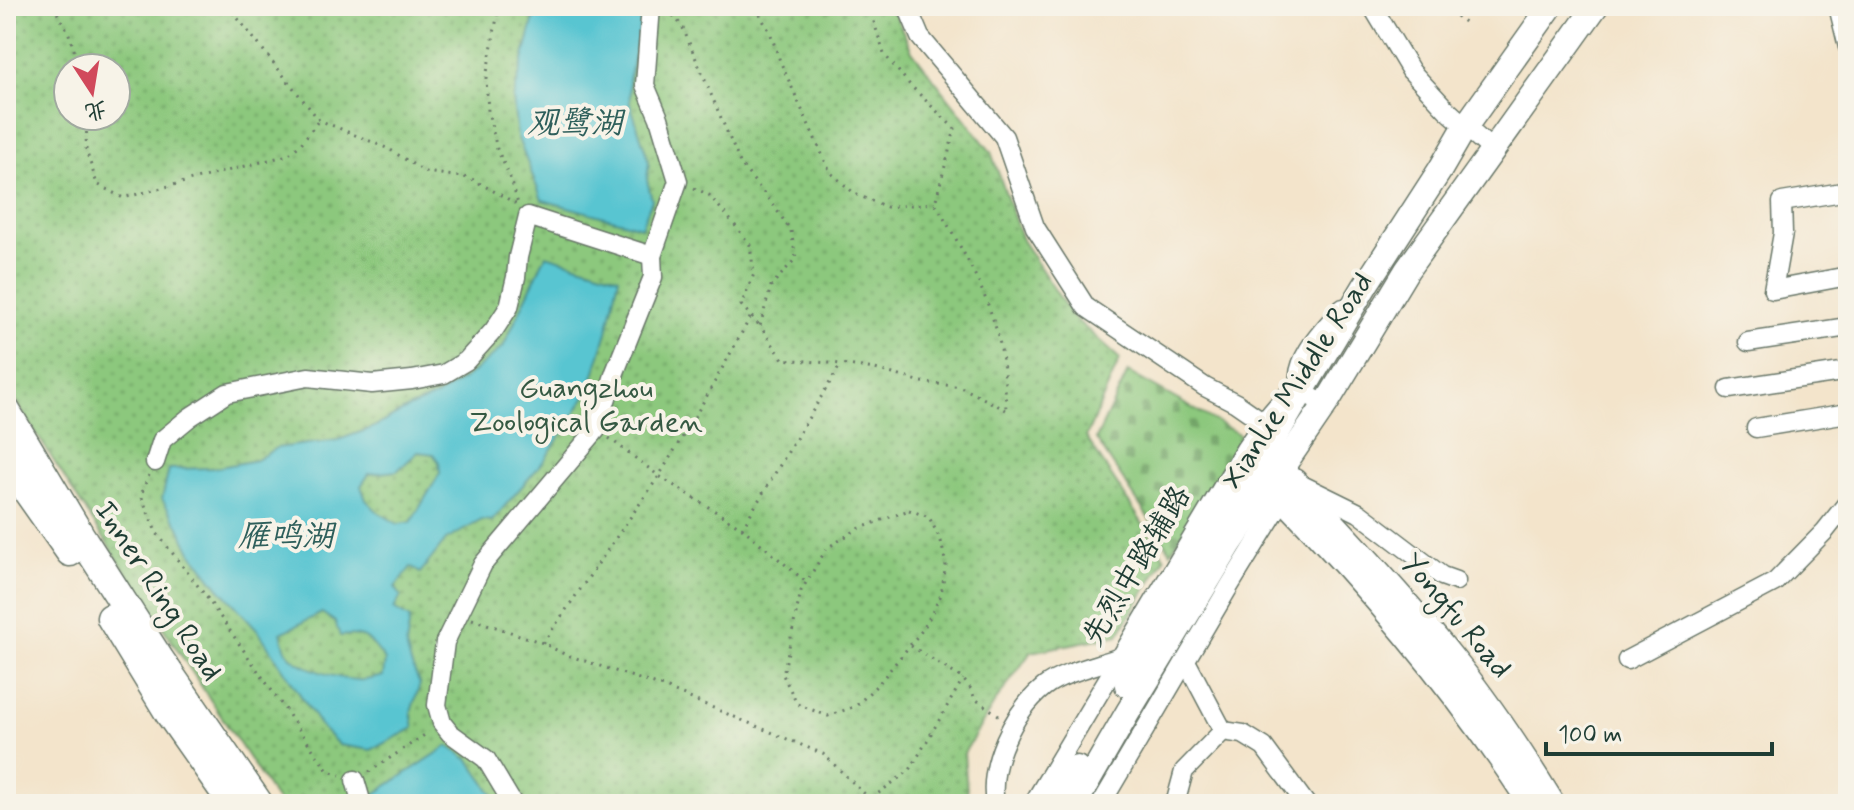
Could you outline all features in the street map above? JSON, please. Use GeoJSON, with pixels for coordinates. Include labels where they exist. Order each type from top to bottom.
{"type":"FeatureCollection","features":[{"type":"Feature","properties":{"kind":"highway","name":"Inner Ring Road"},"geometry":{"type":"LineString","coordinates":[[6,411],[152,648],[259,804]]}},
{"type":"Feature","properties":{"kind":"highway","name":"Inner Ring Road"},"geometry":{"type":"LineString","coordinates":[[6,461],[65,542],[169,713],[233,804]]}},
{"type":"Feature","properties":{"kind":"main road","name":"Xianlie Middle Road"},"geometry":{"type":"LineString","coordinates":[[1075,804],[1128,712],[1177,656],[1230,544],[1284,482],[1294,438],[1311,390],[1344,338],[1365,286],[1465,127],[1551,6]]}},
{"type":"Feature","properties":{"kind":"main road","name":"Xianlie Middle Road"},"geometry":{"type":"LineString","coordinates":[[1056,804],[1129,661],[1229,511],[1271,427],[1311,390],[1407,270],[1596,6]]}},
{"type":"Feature","properties":{"kind":"main road"},"geometry":{"type":"LineString","coordinates":[[1229,511],[1284,482]]}},
{"type":"Feature","properties":{"kind":"main road","name":"Yongfu Road"},"geometry":{"type":"LineString","coordinates":[[1284,482],[1342,561],[1457,698],[1531,804]]}},
{"type":"Feature","properties":{"kind":"main road","name":"Yongfu Road"},"geometry":{"type":"LineString","coordinates":[[1284,482],[1358,549],[1459,666],[1553,804]]}},
{"type":"Feature","properties":{"kind":"street"},"geometry":{"type":"LineString","coordinates":[[513,804],[486,759],[450,733],[442,723],[437,705],[445,642],[483,564],[597,429],[615,372],[653,277],[652,256],[678,181],[659,118],[645,85],[651,6]]}},
{"type":"Feature","properties":{"kind":"street"},"geometry":{"type":"LineString","coordinates":[[907,6],[920,37],[1004,137],[1035,227],[1086,307],[1271,427]]}},
{"type":"Feature","properties":{"kind":"street"},"geometry":{"type":"LineString","coordinates":[[1372,6],[1411,71],[1446,109],[1492,150]]}},
{"type":"Feature","properties":{"kind":"street"},"geometry":{"type":"LineString","coordinates":[[1838,6],[1848,47]]}},
{"type":"Feature","properties":{"kind":"street"},"geometry":{"type":"LineString","coordinates":[[1848,191],[1782,202],[1783,233],[1773,290],[1848,276]]}},
{"type":"Feature","properties":{"kind":"street"},"geometry":{"type":"LineString","coordinates":[[155,462],[162,440],[227,393],[308,377],[372,384],[412,380],[444,374],[466,361],[494,330],[509,307],[528,216],[652,256]]}},
{"type":"Feature","properties":{"kind":"street"},"geometry":{"type":"LineString","coordinates":[[1748,342],[1848,327]]}},
{"type":"Feature","properties":{"kind":"street"},"geometry":{"type":"LineString","coordinates":[[1729,389],[1848,371]]}},
{"type":"Feature","properties":{"kind":"street"},"geometry":{"type":"LineString","coordinates":[[1756,428],[1848,413]]}},
{"type":"Feature","properties":{"kind":"street","name":"先烈中路辅路"},"geometry":{"type":"LineString","coordinates":[[1033,804],[1129,661],[1239,458],[1271,427]]}},
{"type":"Feature","properties":{"kind":"street"},"geometry":{"type":"LineString","coordinates":[[1284,482],[1359,513],[1442,576],[1456,581]]}},
{"type":"Feature","properties":{"kind":"street"},"geometry":{"type":"LineString","coordinates":[[1627,660],[1775,582],[1825,531],[1848,502]]}},
{"type":"Feature","properties":{"kind":"street"},"geometry":{"type":"LineString","coordinates":[[1177,656],[1223,731],[1243,734],[1264,747],[1306,804]]}},
{"type":"Feature","properties":{"kind":"street"},"geometry":{"type":"LineString","coordinates":[[1101,804],[1177,656]]}},
{"type":"Feature","properties":{"kind":"street"},"geometry":{"type":"LineString","coordinates":[[995,804],[993,791],[997,760],[1025,706],[1046,685],[1129,661]]}},
{"type":"Feature","properties":{"kind":"street"},"geometry":{"type":"LineString","coordinates":[[1175,804],[1184,771],[1223,731]]}},
{"type":"Feature","properties":{"kind":"street"},"geometry":{"type":"LineString","coordinates":[[355,780],[362,804]]}},
{"type":"Feature","properties":{"kind":"path"},"geometry":{"type":"LineString","coordinates":[[53,6],[68,31],[75,52]]}},
{"type":"Feature","properties":{"kind":"path"},"geometry":{"type":"LineString","coordinates":[[57,11],[67,6]]}},
{"type":"Feature","properties":{"kind":"path"},"geometry":{"type":"LineString","coordinates":[[228,6],[319,120],[389,149],[425,172],[470,178],[518,204],[497,149],[488,111],[486,78],[499,6]]}},
{"type":"Feature","properties":{"kind":"path"},"geometry":{"type":"LineString","coordinates":[[666,6],[682,26],[741,165],[791,231],[796,258],[771,286],[760,326]]}},
{"type":"Feature","properties":{"kind":"path"},"geometry":{"type":"LineString","coordinates":[[758,6],[830,172],[855,194],[887,207],[935,203]]}},
{"type":"Feature","properties":{"kind":"path"},"geometry":{"type":"LineString","coordinates":[[678,181],[709,195],[750,245],[754,274],[741,305],[783,359],[875,369],[922,382],[961,387],[1006,410],[1001,350],[990,310],[972,268],[935,203],[955,129],[910,85],[884,54],[869,6]]}},
{"type":"Feature","properties":{"kind":"path"},"geometry":{"type":"LineString","coordinates":[[1450,6],[1447,10],[1469,25]]}},
{"type":"Feature","properties":{"kind":"path"},"geometry":{"type":"LineString","coordinates":[[87,132],[86,150],[97,184],[123,198],[288,155],[319,120]]}},
{"type":"Feature","properties":{"kind":"path"},"geometry":{"type":"LineString","coordinates":[[543,643],[659,476],[751,316]]}},
{"type":"Feature","properties":{"kind":"path"},"geometry":{"type":"LineString","coordinates":[[742,528],[841,364]]}},
{"type":"Feature","properties":{"kind":"path"},"geometry":{"type":"LineString","coordinates":[[597,429],[659,476],[742,528],[806,583]]}},
{"type":"Feature","properties":{"kind":"path"},"geometry":{"type":"LineString","coordinates":[[155,462],[141,495],[156,532],[205,595],[328,771],[355,780],[442,723]]}},
{"type":"Feature","properties":{"kind":"path"},"geometry":{"type":"LineString","coordinates":[[909,510],[929,517],[941,541],[946,565],[941,595],[911,646],[856,706],[828,716],[797,704],[783,675],[801,591],[827,548],[858,529],[909,510]]}},
{"type":"Feature","properties":{"kind":"path"},"geometry":{"type":"LineString","coordinates":[[458,614],[663,687],[823,754],[872,802],[910,770],[963,679]]}},
{"type":"Feature","properties":{"kind":"path"},"geometry":{"type":"LineString","coordinates":[[911,646],[963,679],[975,699],[1013,725]]}},
{"type":"Feature","properties":{"kind":"green space","name":"Guangzhou Zoological Garden"},"geometry":{"type":"Polygon","coordinates":[[[6,6],[891,6],[912,51],[991,152],[1022,240],[1072,316],[1120,359],[1086,437],[1165,558],[1118,635],[1031,652],[964,753],[968,804],[279,804],[6,386],[6,6]]]}},
{"type":"Feature","properties":{"kind":"green space"},"geometry":{"type":"Polygon","coordinates":[[[1128,372],[1242,436],[1171,552],[1096,439],[1128,372]]]}},
{"type":"Feature","properties":{"kind":"water","name":"观鹭湖"},"geometry":{"type":"Polygon","coordinates":[[[537,6],[641,6],[641,23],[629,80],[630,103],[649,162],[647,180],[652,200],[641,227],[542,200],[517,136],[513,99],[537,6]]]}},
{"type":"Feature","properties":{"kind":"water","name":"雁鸣湖"},"geometry":{"type":"Polygon","coordinates":[[[546,255],[619,277],[589,391],[544,461],[492,521],[482,520],[446,540],[420,573],[411,567],[395,587],[401,596],[394,609],[410,619],[406,646],[420,684],[411,712],[414,728],[371,750],[339,745],[322,728],[257,629],[191,552],[162,499],[169,469],[215,468],[256,460],[276,448],[338,440],[372,428],[437,396],[471,374],[503,347],[546,255]],[[418,452],[397,471],[369,474],[361,486],[366,500],[398,524],[411,522],[440,473],[439,462],[433,454],[418,452]],[[322,613],[281,633],[292,658],[319,672],[340,677],[361,680],[383,676],[385,660],[371,643],[356,635],[340,636],[335,622],[322,613]]]}},
{"type":"Feature","properties":{"kind":"water"},"geometry":{"type":"Polygon","coordinates":[[[448,746],[469,760],[500,804],[376,804],[373,795],[448,746]]]}}]}
